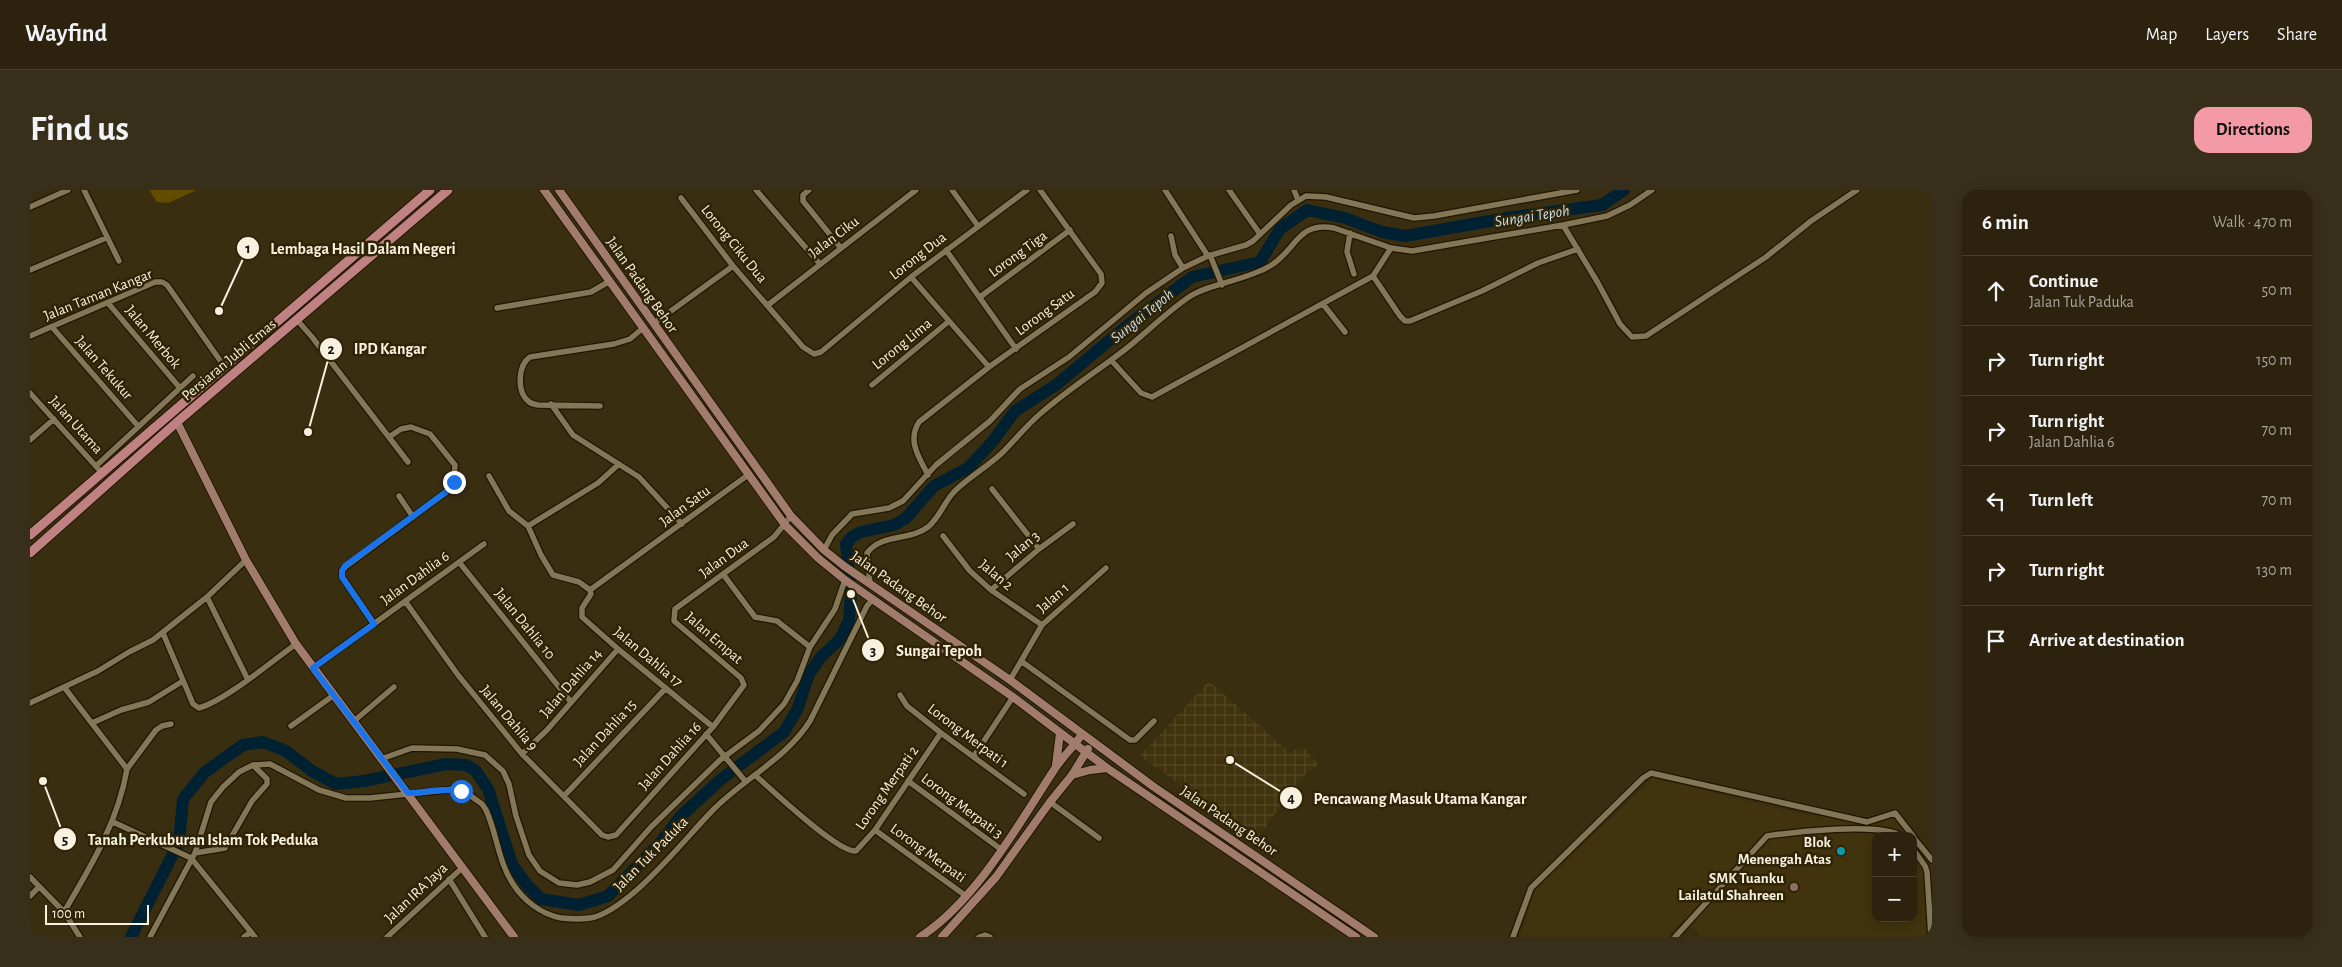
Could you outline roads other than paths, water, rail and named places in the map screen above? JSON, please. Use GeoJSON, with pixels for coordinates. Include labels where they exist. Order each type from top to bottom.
{"type":"FeatureCollection","features":[{"type":"Feature","properties":{"kind":"main road","name":"Persiaran Jubli Emas"},"geometry":{"type":"LineString","coordinates":[[30,535],[430,190]]}},
{"type":"Feature","properties":{"kind":"main road","name":"Persiaran Jubli Emas"},"geometry":{"type":"LineString","coordinates":[[30,553],[177,422],[448,190]]}},
{"type":"Feature","properties":{"kind":"main road","name":"Jalan Padang Behor"},"geometry":{"type":"LineString","coordinates":[[544,190],[785,525],[818,558],[845,580],[1013,698],[1107,768],[1356,937]]}},
{"type":"Feature","properties":{"kind":"main road","name":"Jalan Padang Behor"},"geometry":{"type":"LineString","coordinates":[[559,190],[791,516],[824,550],[844,566],[1010,680],[1154,788],[1374,937]]}},
{"type":"Feature","properties":{"kind":"main road"},"geometry":{"type":"LineString","coordinates":[[320,284],[329,293]]}},
{"type":"Feature","properties":{"kind":"main road"},"geometry":{"type":"LineString","coordinates":[[177,422],[246,560],[296,644],[514,937]]}},
{"type":"Feature","properties":{"kind":"main road"},"geometry":{"type":"LineString","coordinates":[[1056,767],[1060,747],[1060,733]]}},
{"type":"Feature","properties":{"kind":"main road"},"geometry":{"type":"LineString","coordinates":[[920,937],[944,919],[966,896],[1002,850],[1056,767],[1082,734]]}},
{"type":"Feature","properties":{"kind":"main road"},"geometry":{"type":"LineString","coordinates":[[945,936],[996,877],[1050,802],[1072,775],[1093,741]]}},
{"type":"Feature","properties":{"kind":"main road"},"geometry":{"type":"LineString","coordinates":[[1072,775],[1107,768]]}},
{"type":"Feature","properties":{"kind":"street"},"geometry":{"type":"LineString","coordinates":[[30,207],[68,190]]}},
{"type":"Feature","properties":{"kind":"street"},"geometry":{"type":"LineString","coordinates":[[84,190],[106,238],[119,260]]}},
{"type":"Feature","properties":{"kind":"street"},"geometry":{"type":"LineString","coordinates":[[756,190],[819,263]]}},
{"type":"Feature","properties":{"kind":"street"},"geometry":{"type":"LineString","coordinates":[[809,190],[803,196],[803,201],[840,247]]}},
{"type":"Feature","properties":{"kind":"street","name":"Jalan Ciku"},"geometry":{"type":"LineString","coordinates":[[768,305],[819,263],[916,190]]}},
{"type":"Feature","properties":{"kind":"street"},"geometry":{"type":"LineString","coordinates":[[952,190],[978,226]]}},
{"type":"Feature","properties":{"kind":"street","name":"Lorong Dua"},"geometry":{"type":"LineString","coordinates":[[827,346],[911,277],[1027,190]]}},
{"type":"Feature","properties":{"kind":"street","name":"Lorong Satu"},"geometry":{"type":"LineString","coordinates":[[928,475],[913,443],[913,431],[920,422],[989,367],[1095,292],[1102,283],[1101,274],[1040,190]]}},
{"type":"Feature","properties":{"kind":"street"},"geometry":{"type":"LineString","coordinates":[[1164,190],[1210,257],[1222,285]]}},
{"type":"Feature","properties":{"kind":"street"},"geometry":{"type":"LineString","coordinates":[[1230,190],[1260,234]]}},
{"type":"Feature","properties":{"kind":"street"},"geometry":{"type":"LineString","coordinates":[[1294,190],[1298,200]]}},
{"type":"Feature","properties":{"kind":"street"},"geometry":{"type":"LineString","coordinates":[[824,550],[832,535],[852,514],[889,508],[903,501],[936,464],[990,421],[1020,389],[1069,357],[1146,293],[1183,268],[1246,245],[1298,200],[1311,196],[1326,197],[1414,218],[1577,190]]}},
{"type":"Feature","properties":{"kind":"street"},"geometry":{"type":"LineString","coordinates":[[1564,226],[1620,324],[1632,337],[1641,338],[1759,262],[1811,221],[1857,190]]}},
{"type":"Feature","properties":{"kind":"street"},"geometry":{"type":"LineString","coordinates":[[867,582],[867,553],[872,546],[878,542],[920,532],[929,526],[953,492],[1002,453],[1038,416],[1191,296],[1249,277],[1273,265],[1301,234],[1310,229],[1326,227],[1350,233],[1391,248],[1412,251],[1432,249],[1564,226],[1616,212],[1649,191]]}},
{"type":"Feature","properties":{"kind":"street","name":"Lorong Ciku Dua"},"geometry":{"type":"LineString","coordinates":[[681,198],[733,266],[803,347],[810,352],[821,352],[827,346]]}},
{"type":"Feature","properties":{"kind":"street","name":"Lorong Tiga"},"geometry":{"type":"LineString","coordinates":[[980,297],[1070,230]]}},
{"type":"Feature","properties":{"kind":"street"},"geometry":{"type":"LineString","coordinates":[[1350,233],[1347,252],[1354,274]]}},
{"type":"Feature","properties":{"kind":"street"},"geometry":{"type":"LineString","coordinates":[[1171,236],[1175,255],[1183,268]]}},
{"type":"Feature","properties":{"kind":"street"},"geometry":{"type":"LineString","coordinates":[[30,270],[106,238]]}},
{"type":"Feature","properties":{"kind":"street"},"geometry":{"type":"LineString","coordinates":[[1111,360],[1141,393],[1152,397],[1373,276],[1391,248]]}},
{"type":"Feature","properties":{"kind":"street"},"geometry":{"type":"LineString","coordinates":[[1373,276],[1400,316],[1405,321],[1410,321],[1482,291],[1538,263],[1578,249]]}},
{"type":"Feature","properties":{"kind":"street"},"geometry":{"type":"LineString","coordinates":[[946,250],[1016,349]]}},
{"type":"Feature","properties":{"kind":"street"},"geometry":{"type":"LineString","coordinates":[[653,324],[733,266]]}},
{"type":"Feature","properties":{"kind":"street"},"geometry":{"type":"LineString","coordinates":[[911,277],[948,322],[989,367]]}},
{"type":"Feature","properties":{"kind":"street"},"geometry":{"type":"LineString","coordinates":[[497,308],[591,292],[610,281]]}},
{"type":"Feature","properties":{"kind":"street","name":"Jalan Taman Kangar"},"geometry":{"type":"LineString","coordinates":[[30,336],[155,282],[162,282],[167,285],[224,366]]}},
{"type":"Feature","properties":{"kind":"street","name":"Jalan Merbok"},"geometry":{"type":"LineString","coordinates":[[108,303],[180,388]]}},
{"type":"Feature","properties":{"kind":"street"},"geometry":{"type":"LineString","coordinates":[[1324,304],[1345,332]]}},
{"type":"Feature","properties":{"kind":"street"},"geometry":{"type":"LineString","coordinates":[[297,320],[408,462]]}},
{"type":"Feature","properties":{"kind":"street","name":"Lorong Lima"},"geometry":{"type":"LineString","coordinates":[[872,385],[948,322]]}},
{"type":"Feature","properties":{"kind":"street","name":"Jalan Tekukur"},"geometry":{"type":"LineString","coordinates":[[52,327],[138,426]]}},
{"type":"Feature","properties":{"kind":"street"},"geometry":{"type":"LineString","coordinates":[[600,406],[538,405],[530,403],[526,398],[521,380],[520,370],[524,361],[530,357],[614,344],[630,339],[643,328]]}},
{"type":"Feature","properties":{"kind":"street"},"geometry":{"type":"LineString","coordinates":[[96,466],[193,376]]}},
{"type":"Feature","properties":{"kind":"street","name":"Jalan Utama"},"geometry":{"type":"LineString","coordinates":[[30,393],[102,473]]}},
{"type":"Feature","properties":{"kind":"street"},"geometry":{"type":"LineString","coordinates":[[551,404],[573,435],[639,477],[682,524]]}},
{"type":"Feature","properties":{"kind":"street"},"geometry":{"type":"LineString","coordinates":[[30,440],[54,419]]}},
{"type":"Feature","properties":{"kind":"street"},"geometry":{"type":"LineString","coordinates":[[374,624],[342,577],[342,571],[345,566],[450,488],[455,473],[455,466],[430,434],[411,428],[401,429],[389,437]]}},
{"type":"Feature","properties":{"kind":"street"},"geometry":{"type":"LineString","coordinates":[[528,526],[598,483],[619,464]]}},
{"type":"Feature","properties":{"kind":"street","name":"Jalan Satu"},"geometry":{"type":"LineString","coordinates":[[590,590],[748,475]]}},
{"type":"Feature","properties":{"kind":"street"},"geometry":{"type":"LineString","coordinates":[[489,476],[509,511],[528,526],[540,555],[553,574],[578,582],[590,590]]}},
{"type":"Feature","properties":{"kind":"street"},"geometry":{"type":"LineString","coordinates":[[992,489],[1039,548]]}},
{"type":"Feature","properties":{"kind":"street"},"geometry":{"type":"LineString","coordinates":[[399,496],[413,517]]}},
{"type":"Feature","properties":{"kind":"street","name":"Jalan Dua"},"geometry":{"type":"LineString","coordinates":[[675,609],[774,537],[791,516]]}},
{"type":"Feature","properties":{"kind":"street","name":"Jalan 3"},"geometry":{"type":"LineString","coordinates":[[991,590],[1039,548],[1073,524]]}},
{"type":"Feature","properties":{"kind":"street","name":"Jalan 2"},"geometry":{"type":"LineString","coordinates":[[943,536],[970,571],[991,590],[1042,625]]}},
{"type":"Feature","properties":{"kind":"street","name":"Jalan Dahlia 6"},"geometry":{"type":"LineString","coordinates":[[313,668],[484,544]]}},
{"type":"Feature","properties":{"kind":"street"},"geometry":{"type":"LineString","coordinates":[[30,702],[98,670],[163,632],[207,597],[246,560]]}},
{"type":"Feature","properties":{"kind":"street","name":"Jalan Dahlia 10"},"geometry":{"type":"LineString","coordinates":[[459,562],[571,702]]}},
{"type":"Feature","properties":{"kind":"street","name":"Jalan 1"},"geometry":{"type":"LineString","coordinates":[[1010,680],[1042,625],[1106,568]]}},
{"type":"Feature","properties":{"kind":"street"},"geometry":{"type":"LineString","coordinates":[[722,574],[755,617],[776,621],[810,647]]}},
{"type":"Feature","properties":{"kind":"street"},"geometry":{"type":"LineString","coordinates":[[381,759],[412,748],[457,749],[486,755],[498,765],[507,779],[516,816],[529,855],[540,871],[559,883],[577,886],[598,880],[613,870],[652,827],[724,756],[759,731],[784,704],[797,681],[810,647],[835,609],[845,580]]}},
{"type":"Feature","properties":{"kind":"street","name":"Jalan Dahlia 17"},"geometry":{"type":"LineString","coordinates":[[590,590],[591,594],[588,601],[582,608],[582,617],[713,728]]}},
{"type":"Feature","properties":{"kind":"street"},"geometry":{"type":"LineString","coordinates":[[207,597],[248,680]]}},
{"type":"Feature","properties":{"kind":"street","name":"Jalan Tuk Paduka"},"geometry":{"type":"LineString","coordinates":[[253,765],[270,764],[319,790],[346,798],[370,798],[405,791],[427,794],[455,789],[468,794],[482,804],[489,818],[506,872],[520,895],[552,916],[582,920],[604,912],[630,895],[716,807],[756,775],[805,729],[871,597]]}},
{"type":"Feature","properties":{"kind":"street","name":"Jalan Dahlia 9"},"geometry":{"type":"LineString","coordinates":[[405,602],[467,686],[522,754],[602,835],[608,837]]}},
{"type":"Feature","properties":{"kind":"street","name":"Jalan Empat"},"geometry":{"type":"LineString","coordinates":[[675,609],[674,621],[741,678],[744,685]]}},
{"type":"Feature","properties":{"kind":"street"},"geometry":{"type":"LineString","coordinates":[[163,632],[193,704],[199,708],[208,706],[248,680],[296,644]]}},
{"type":"Feature","properties":{"kind":"street","name":"Jalan Dahlia 14"},"geometry":{"type":"LineString","coordinates":[[522,754],[547,730],[618,649]]}},
{"type":"Feature","properties":{"kind":"street"},"geometry":{"type":"LineString","coordinates":[[1021,661],[1130,740],[1135,740],[1154,721]]}},
{"type":"Feature","properties":{"kind":"street"},"geometry":{"type":"LineString","coordinates":[[92,723],[121,710],[149,702],[183,681]]}},
{"type":"Feature","properties":{"kind":"street","name":"Jalan Dahlia 16"},"geometry":{"type":"LineString","coordinates":[[608,837],[616,835],[713,728],[744,685]]}},
{"type":"Feature","properties":{"kind":"street"},"geometry":{"type":"LineString","coordinates":[[64,687],[127,769]]}},
{"type":"Feature","properties":{"kind":"street"},"geometry":{"type":"LineString","coordinates":[[354,720],[394,687]]}},
{"type":"Feature","properties":{"kind":"street","name":"Jalan Dahlia 15"},"geometry":{"type":"LineString","coordinates":[[564,796],[665,689]]}},
{"type":"Feature","properties":{"kind":"street"},"geometry":{"type":"LineString","coordinates":[[291,726],[334,695]]}},
{"type":"Feature","properties":{"kind":"street","name":"Lorong Merpati 1"},"geometry":{"type":"LineString","coordinates":[[900,695],[907,706],[1024,794]]}},
{"type":"Feature","properties":{"kind":"street"},"geometry":{"type":"LineString","coordinates":[[974,756],[1013,698]]}},
{"type":"Feature","properties":{"kind":"street"},"geometry":{"type":"LineString","coordinates":[[64,912],[113,822],[122,795],[127,769],[156,730],[171,724]]}},
{"type":"Feature","properties":{"kind":"street","name":"Lorong Merpati 2"},"geometry":{"type":"LineString","coordinates":[[756,775],[804,819],[850,851],[856,851],[875,830],[941,733]]}},
{"type":"Feature","properties":{"kind":"street"},"geometry":{"type":"LineString","coordinates":[[706,734],[746,782]]}},
{"type":"Feature","properties":{"kind":"street"},"geometry":{"type":"LineString","coordinates":[[113,822],[170,849],[191,855],[225,848],[252,801],[267,784],[267,779],[253,765],[240,772],[223,787],[211,802],[191,855],[168,906],[150,937]]}},
{"type":"Feature","properties":{"kind":"street"},"geometry":{"type":"LineString","coordinates":[[1513,937],[1531,888],[1650,773],[1867,822],[1894,813],[1910,832]]}},
{"type":"Feature","properties":{"kind":"street","name":"Lorong Merpati 3"},"geometry":{"type":"LineString","coordinates":[[908,781],[1002,850]]}},
{"type":"Feature","properties":{"kind":"street"},"geometry":{"type":"LineString","coordinates":[[1050,802],[1099,838]]}},
{"type":"Feature","properties":{"kind":"street"},"geometry":{"type":"LineString","coordinates":[[1674,937],[1766,836],[1875,828],[1895,832]]}},
{"type":"Feature","properties":{"kind":"street","name":"Lorong Merpati"},"geometry":{"type":"LineString","coordinates":[[875,830],[966,896]]}},
{"type":"Feature","properties":{"kind":"street"},"geometry":{"type":"LineString","coordinates":[[1917,841],[1932,860]]}},
{"type":"Feature","properties":{"kind":"street"},"geometry":{"type":"LineString","coordinates":[[191,855],[253,934],[244,937]]}},
{"type":"Feature","properties":{"kind":"street"},"geometry":{"type":"LineString","coordinates":[[1917,855],[1927,872],[1931,937]]}},
{"type":"Feature","properties":{"kind":"street","name":"Jalan IRA Jaya"},"geometry":{"type":"LineString","coordinates":[[387,937],[462,868]]}},
{"type":"Feature","properties":{"kind":"street"},"geometry":{"type":"LineString","coordinates":[[30,877],[64,912],[80,937]]}},
{"type":"Feature","properties":{"kind":"street"},"geometry":{"type":"LineString","coordinates":[[449,879],[485,937]]}},
{"type":"Feature","properties":{"kind":"street"},"geometry":{"type":"LineString","coordinates":[[30,896],[39,887]]}},
{"type":"Feature","properties":{"kind":"street"},"geometry":{"type":"LineString","coordinates":[[979,937],[985,935],[990,937]]}},
{"type":"Feature","properties":{"kind":"waterway","name":"Sungai Tepoh"},"geometry":{"type":"LineString","coordinates":[[131,937],[179,842],[183,799],[205,772],[243,745],[263,742],[286,751],[312,771],[336,784],[364,781],[446,764],[466,765],[475,770],[488,789],[512,864],[527,885],[541,899],[579,905],[608,896],[661,842],[681,816],[720,780],[784,732],[798,708],[809,674],[821,657],[840,639],[849,620],[851,594],[846,544],[852,537],[861,532],[894,525],[906,518],[934,486],[968,468],[993,441],[1015,411],[1056,385],[1123,329],[1192,277],[1260,262],[1280,229],[1307,210],[1345,218],[1382,232],[1405,236],[1507,218],[1602,205],[1624,190]]}},
{"type":"Feature","properties":{"kind":"place","name":"Lembaga Hasil Dalam Negeri"},"geometry":{"type":"Point","coordinates":[219,311]}},
{"type":"Feature","properties":{"kind":"place","name":"IPD Kangar"},"geometry":{"type":"Point","coordinates":[308,432]}},
{"type":"Feature","properties":{"kind":"place","name":"Sungai Tepoh"},"geometry":{"type":"Point","coordinates":[851,594]}},
{"type":"Feature","properties":{"kind":"place","name":"Pencawang Masuk Utama Kangar"},"geometry":{"type":"Point","coordinates":[1230,760]}},
{"type":"Feature","properties":{"kind":"place","name":"Tanah Perkuburan Islam Tok Peduka"},"geometry":{"type":"Point","coordinates":[43,781]}},
{"type":"Feature","properties":{"kind":"place","name":"Blok Menengah Atas"},"geometry":{"type":"Point","coordinates":[1841,851]}},
{"type":"Feature","properties":{"kind":"place","name":"SMK Tuanku Lailatul Shahreen"},"geometry":{"type":"Point","coordinates":[1794,887]}}]}
